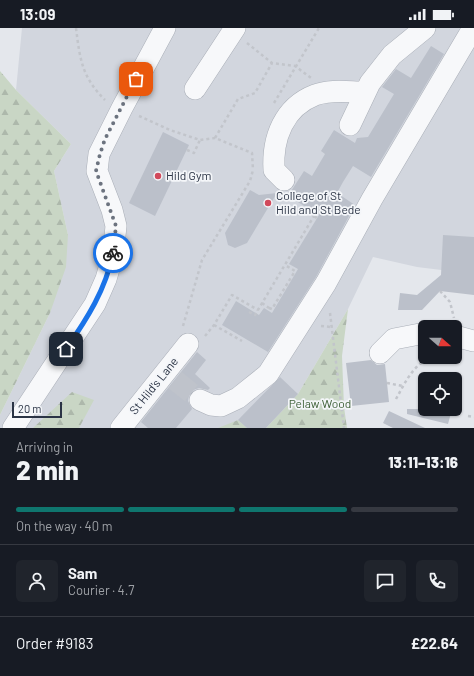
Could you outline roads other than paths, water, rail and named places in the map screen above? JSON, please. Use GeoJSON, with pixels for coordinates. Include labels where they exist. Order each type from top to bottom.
{"type":"FeatureCollection","features":[{"type":"Feature","properties":{"kind":"street"},"geometry":{"type":"LineString","coordinates":[[13,428],[95,304],[106,279],[113,255],[120,218],[96,171],[105,139],[165,28]]}},
{"type":"Feature","properties":{"kind":"street"},"geometry":{"type":"LineString","coordinates":[[350,125],[364,92],[392,55],[425,28]]}},
{"type":"Feature","properties":{"kind":"street"},"geometry":{"type":"LineString","coordinates":[[200,400],[211,405],[221,406],[238,398],[268,374],[326,283],[372,199],[473,28]]}},
{"type":"Feature","properties":{"kind":"street"},"geometry":{"type":"LineString","coordinates":[[195,89],[241,36]]}},
{"type":"Feature","properties":{"kind":"street"},"geometry":{"type":"LineString","coordinates":[[284,180],[274,170],[273,156],[279,130],[285,118],[299,103],[316,94],[333,92],[364,92]]}},
{"type":"Feature","properties":{"kind":"street"},"geometry":{"type":"LineString","coordinates":[[380,353],[394,339],[418,334]]}},
{"type":"Feature","properties":{"kind":"street","name":"St Hild's Lane"},"geometry":{"type":"LineString","coordinates":[[120,428],[170,376],[194,343]]}},
{"type":"Feature","properties":{"kind":"tunnel"},"geometry":{"type":"LineString","coordinates":[[175,380],[200,400]]}},
{"type":"Feature","properties":{"kind":"place","name":"Hild Gym"},"geometry":{"type":"Point","coordinates":[158,176]}},
{"type":"Feature","properties":{"kind":"place","name":"College of St Hild and St Bede"},"geometry":{"type":"Point","coordinates":[268,203]}},
{"type":"Feature","properties":{"kind":"park label","name":"Pelaw Wood"},"geometry":{"type":"Point","coordinates":[320,404]}}]}
